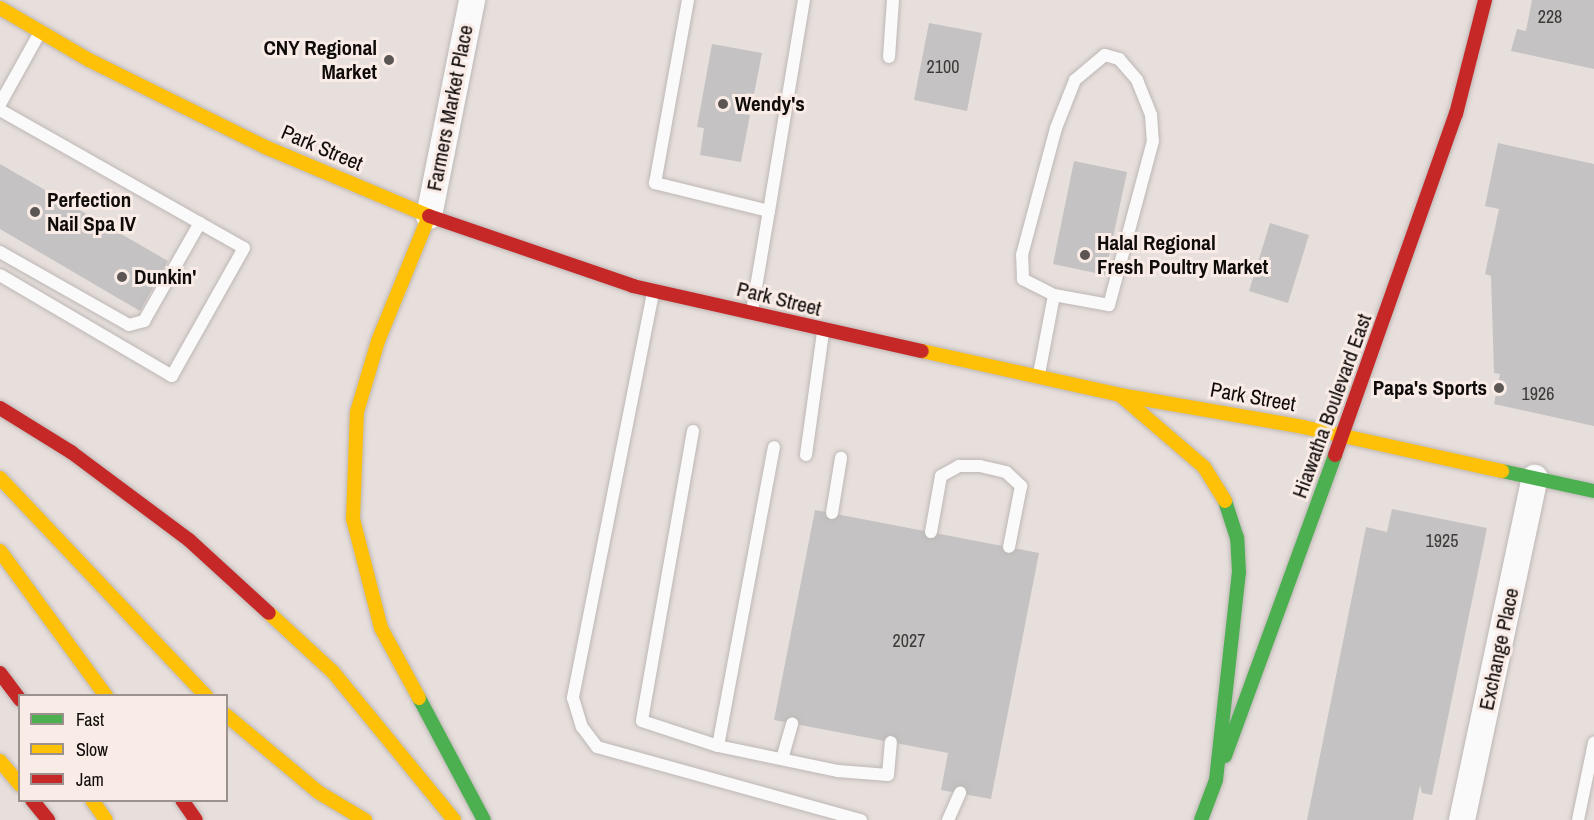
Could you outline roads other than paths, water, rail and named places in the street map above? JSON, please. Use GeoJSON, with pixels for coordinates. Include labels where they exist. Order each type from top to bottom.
{"type":"FeatureCollection","features":[{"type":"Feature","properties":{"kind":"main road","name":"Hiawatha Boulevard East"},"geometry":{"type":"LineString","coordinates":[[1201,820],[1344,435],[1456,114],[1485,0]]}},
{"type":"Feature","properties":{"kind":"main road","name":"Park Street"},"geometry":{"type":"LineString","coordinates":[[0,8],[265,147],[429,216],[653,291],[823,332],[1038,378],[1344,435],[1594,491]]}},
{"type":"Feature","properties":{"kind":"main road"},"geometry":{"type":"LineString","coordinates":[[429,216],[378,341],[357,412],[353,519],[381,628],[484,820]]}},
{"type":"Feature","properties":{"kind":"main road"},"geometry":{"type":"LineString","coordinates":[[1120,395],[1204,467],[1226,504],[1237,538],[1239,572],[1216,780]]}},
{"type":"Feature","properties":{"kind":"main road"},"geometry":{"type":"LineString","coordinates":[[0,408],[71,452],[189,540],[333,672],[454,820]]}},
{"type":"Feature","properties":{"kind":"main road"},"geometry":{"type":"LineString","coordinates":[[0,478],[204,694]]}},
{"type":"Feature","properties":{"kind":"main road"},"geometry":{"type":"LineString","coordinates":[[0,551],[105,694]]}},
{"type":"Feature","properties":{"kind":"main road"},"geometry":{"type":"LineString","coordinates":[[0,673],[18,697]]}},
{"type":"Feature","properties":{"kind":"main road"},"geometry":{"type":"LineString","coordinates":[[228,717],[318,792],[365,820]]}},
{"type":"Feature","properties":{"kind":"main road"},"geometry":{"type":"LineString","coordinates":[[0,760],[18,782]]}},
{"type":"Feature","properties":{"kind":"main road"},"geometry":{"type":"LineString","coordinates":[[33,802],[48,820]]}},
{"type":"Feature","properties":{"kind":"main road"},"geometry":{"type":"LineString","coordinates":[[93,802],[106,820]]}},
{"type":"Feature","properties":{"kind":"main road"},"geometry":{"type":"LineString","coordinates":[[183,802],[196,820]]}},
{"type":"Feature","properties":{"kind":"street","name":"Farmers Market Place"},"geometry":{"type":"LineString","coordinates":[[429,216],[472,0]]}},
{"type":"Feature","properties":{"kind":"street","name":"Exchange Place"},"geometry":{"type":"LineString","coordinates":[[1462,820],[1535,478]]}},
{"type":"Feature","properties":{"kind":"lane"},"geometry":{"type":"LineString","coordinates":[[688,0],[655,183],[769,211]]}},
{"type":"Feature","properties":{"kind":"lane"},"geometry":{"type":"LineString","coordinates":[[751,313],[804,0]]}},
{"type":"Feature","properties":{"kind":"lane"},"geometry":{"type":"LineString","coordinates":[[889,57],[894,0]]}},
{"type":"Feature","properties":{"kind":"lane"},"geometry":{"type":"LineString","coordinates":[[0,104],[41,31]]}},
{"type":"Feature","properties":{"kind":"lane"},"geometry":{"type":"LineString","coordinates":[[1105,55],[1119,59],[1137,80],[1151,115],[1153,141],[1109,305],[1054,295],[1023,279],[1022,255],[1056,128],[1075,80],[1105,55]]}},
{"type":"Feature","properties":{"kind":"lane"},"geometry":{"type":"LineString","coordinates":[[0,110],[244,248],[172,376],[0,275]]}},
{"type":"Feature","properties":{"kind":"lane"},"geometry":{"type":"LineString","coordinates":[[0,252],[129,325],[144,321],[200,223]]}},
{"type":"Feature","properties":{"kind":"lane"},"geometry":{"type":"LineString","coordinates":[[653,291],[573,698],[582,726],[597,747],[861,820]]}},
{"type":"Feature","properties":{"kind":"lane"},"geometry":{"type":"LineString","coordinates":[[1038,378],[1054,295]]}},
{"type":"Feature","properties":{"kind":"lane"},"geometry":{"type":"LineString","coordinates":[[806,455],[823,332]]}},
{"type":"Feature","properties":{"kind":"lane"},"geometry":{"type":"LineString","coordinates":[[693,430],[642,721],[718,746],[782,759],[888,775],[891,742]]}},
{"type":"Feature","properties":{"kind":"lane"},"geometry":{"type":"LineString","coordinates":[[718,746],[774,447]]}},
{"type":"Feature","properties":{"kind":"lane"},"geometry":{"type":"LineString","coordinates":[[832,513],[841,458]]}},
{"type":"Feature","properties":{"kind":"lane"},"geometry":{"type":"LineString","coordinates":[[931,532],[941,476],[959,466],[980,466],[1006,471],[1021,486],[1008,547]]}},
{"type":"Feature","properties":{"kind":"lane"},"geometry":{"type":"LineString","coordinates":[[782,759],[792,723]]}},
{"type":"Feature","properties":{"kind":"lane"},"geometry":{"type":"LineString","coordinates":[[1578,820],[1594,743]]}},
{"type":"Feature","properties":{"kind":"lane"},"geometry":{"type":"LineString","coordinates":[[948,820],[960,793]]}},
{"type":"Feature","properties":{"kind":"place","name":"CNY Regional Market"},"geometry":{"type":"Point","coordinates":[389,60]}},
{"type":"Feature","properties":{"kind":"place","name":"Wendy's"},"geometry":{"type":"Point","coordinates":[723,104]}},
{"type":"Feature","properties":{"kind":"place","name":"Perfection Nail Spa IV"},"geometry":{"type":"Point","coordinates":[35,212]}},
{"type":"Feature","properties":{"kind":"place","name":"Halal Regional Fresh Poultry Market"},"geometry":{"type":"Point","coordinates":[1085,255]}},
{"type":"Feature","properties":{"kind":"place","name":"Dunkin'"},"geometry":{"type":"Point","coordinates":[122,277]}},
{"type":"Feature","properties":{"kind":"place","name":"Papa's Sports"},"geometry":{"type":"Point","coordinates":[1499,388]}}]}
